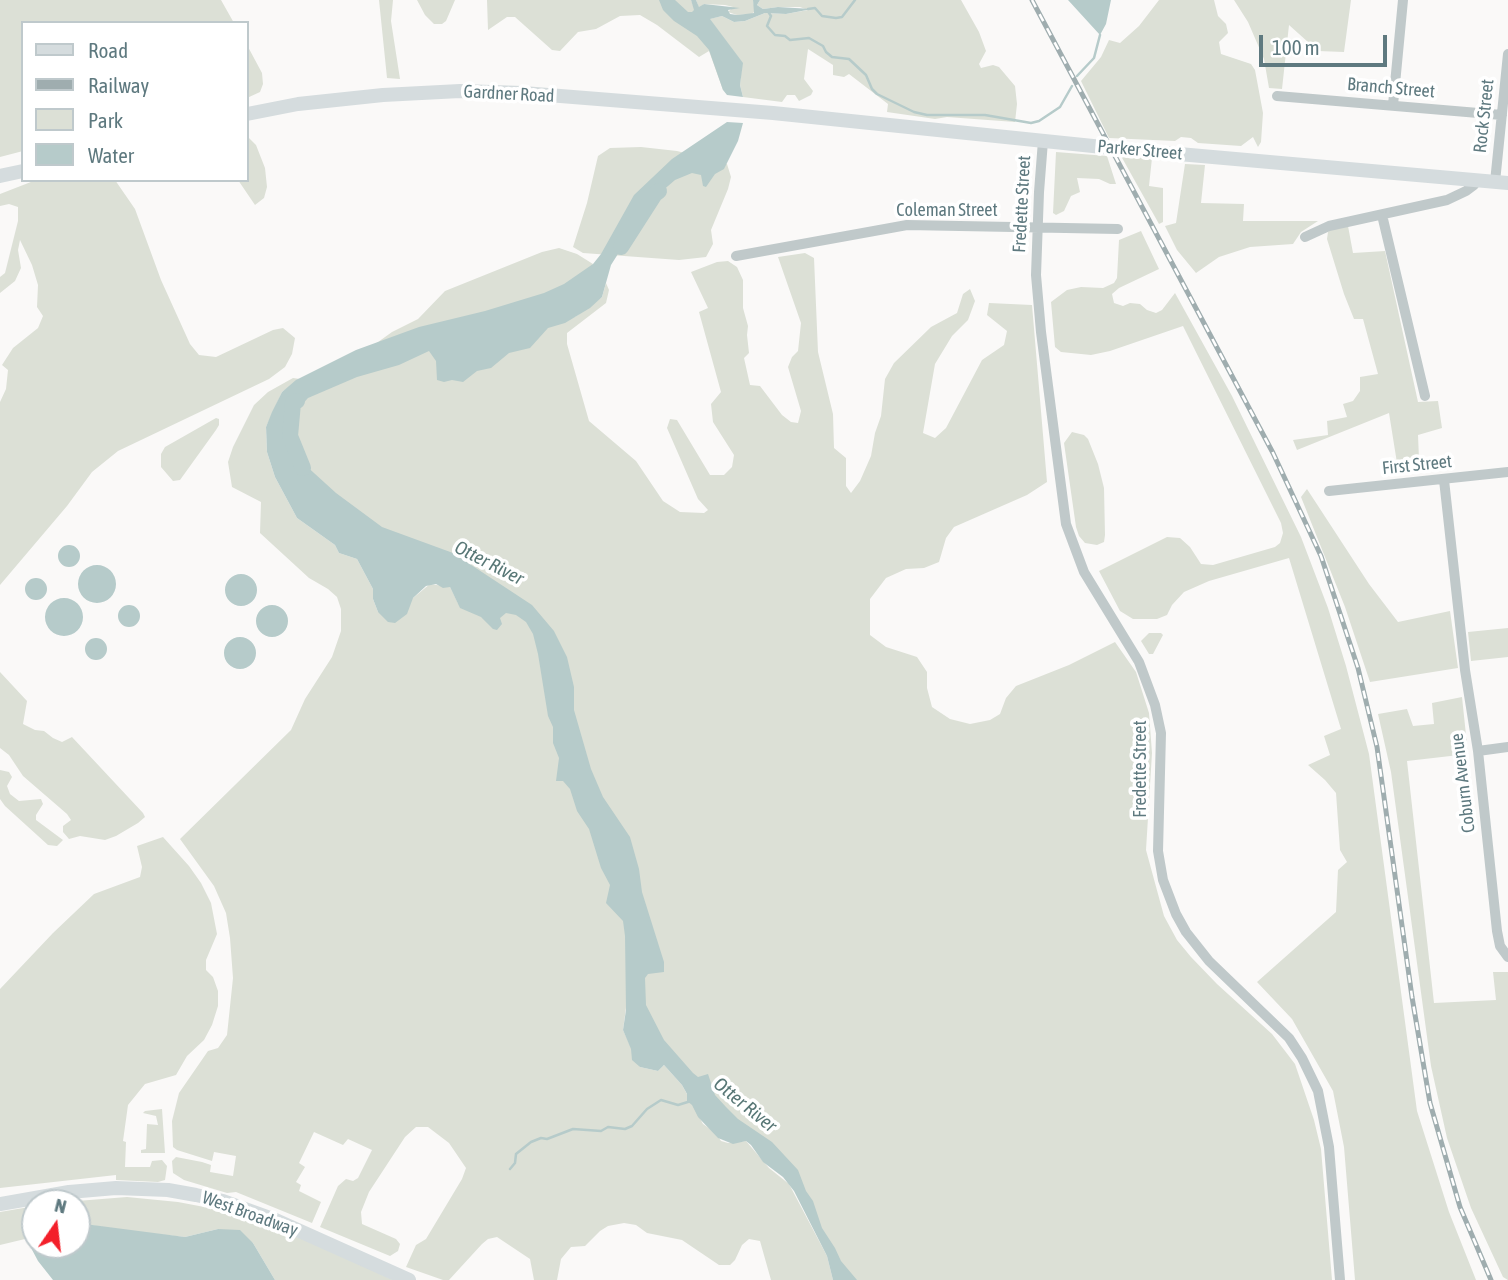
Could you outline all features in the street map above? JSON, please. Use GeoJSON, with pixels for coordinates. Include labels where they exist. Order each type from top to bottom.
{"type":"FeatureCollection","features":[{"type":"Feature","properties":{"kind":"main road","name":"Gardner Road"},"geometry":{"type":"LineString","coordinates":[[248,114],[324,100],[460,91],[525,93],[773,113]]}},
{"type":"Feature","properties":{"kind":"main road","name":"Parker Street"},"geometry":{"type":"LineString","coordinates":[[773,113],[1044,141],[1502,182]]}},
{"type":"Feature","properties":{"kind":"main road"},"geometry":{"type":"LineString","coordinates":[[0,176],[21,171]]}},
{"type":"Feature","properties":{"kind":"main road","name":"West Broadway"},"geometry":{"type":"LineString","coordinates":[[0,1205],[69,1192],[116,1188],[168,1190],[196,1195],[223,1201],[272,1219],[409,1280]]}},
{"type":"Feature","properties":{"kind":"street"},"geometry":{"type":"LineString","coordinates":[[1393,105],[1403,0]]}},
{"type":"Feature","properties":{"kind":"street","name":"Rock Street"},"geometry":{"type":"LineString","coordinates":[[1502,182],[1502,115],[1508,54]]}},
{"type":"Feature","properties":{"kind":"street","name":"Branch Street"},"geometry":{"type":"LineString","coordinates":[[1277,96],[1502,115]]}},
{"type":"Feature","properties":{"kind":"street","name":"Fredette Street"},"geometry":{"type":"LineString","coordinates":[[1044,141],[1036,275],[1063,515],[1071,543],[1084,572],[1139,662],[1155,705],[1161,733],[1158,851],[1163,880],[1176,914],[1193,942],[1209,961],[1289,1038],[1313,1080],[1321,1103],[1329,1147],[1340,1280]]}},
{"type":"Feature","properties":{"kind":"street"},"geometry":{"type":"LineString","coordinates":[[1305,237],[1329,226],[1459,195],[1472,187],[1475,180]]}},
{"type":"Feature","properties":{"kind":"street"},"geometry":{"type":"LineString","coordinates":[[1382,215],[1425,396]]}},
{"type":"Feature","properties":{"kind":"street","name":"Coleman Street"},"geometry":{"type":"LineString","coordinates":[[736,256],[895,226],[1118,229]]}},
{"type":"Feature","properties":{"kind":"street","name":"First Street"},"geometry":{"type":"LineString","coordinates":[[1329,491],[1508,472]]}},
{"type":"Feature","properties":{"kind":"street","name":"Coburn Avenue"},"geometry":{"type":"LineString","coordinates":[[1444,480],[1497,930],[1500,946],[1507,956]]}},
{"type":"Feature","properties":{"kind":"street"},"geometry":{"type":"LineString","coordinates":[[1478,751],[1508,747]]}},
{"type":"Feature","properties":{"kind":"green space"},"geometry":{"type":"Polygon","coordinates":[[[0,0],[221,0],[233,21],[21,21],[21,152],[0,157],[0,0]]]}},
{"type":"Feature","properties":{"kind":"green space"},"geometry":{"type":"Polygon","coordinates":[[[379,0],[393,0],[391,21],[400,79],[387,78],[379,0]]]}},
{"type":"Feature","properties":{"kind":"green space"},"geometry":{"type":"Polygon","coordinates":[[[417,0],[455,0],[446,21],[434,24],[425,15],[417,0]]]}},
{"type":"Feature","properties":{"kind":"green space"},"geometry":{"type":"Polygon","coordinates":[[[487,0],[691,0],[695,10],[688,12],[728,59],[723,90],[709,51],[699,57],[640,15],[620,16],[596,29],[578,32],[560,51],[552,50],[515,17],[507,17],[488,30],[487,0]]]}},
{"type":"Feature","properties":{"kind":"green space"},"geometry":{"type":"Polygon","coordinates":[[[696,0],[753,0],[755,11],[752,14],[737,15],[728,12],[733,7],[725,5],[704,4],[699,8],[696,0]]]}},
{"type":"Feature","properties":{"kind":"green space"},"geometry":{"type":"Polygon","coordinates":[[[760,0],[961,0],[986,51],[979,64],[981,68],[993,65],[999,67],[1015,86],[1015,122],[947,117],[935,119],[887,112],[888,104],[849,74],[844,77],[833,75],[833,65],[808,49],[804,79],[813,91],[811,95],[799,101],[795,95],[787,95],[782,102],[743,97],[740,85],[742,63],[709,19],[722,16],[734,22],[745,21],[765,13],[786,14],[808,10],[800,7],[763,9],[757,5],[760,0]]]}},
{"type":"Feature","properties":{"kind":"green space"},"geometry":{"type":"Polygon","coordinates":[[[1159,0],[1214,0],[1218,16],[1226,24],[1228,33],[1219,42],[1221,54],[1251,64],[1255,70],[1263,113],[1261,142],[1258,147],[1253,137],[1241,146],[1198,143],[1191,138],[1181,137],[1175,141],[1109,138],[1081,81],[1101,57],[1109,40],[1120,43],[1139,26],[1159,0]]]}},
{"type":"Feature","properties":{"kind":"green space"},"geometry":{"type":"Polygon","coordinates":[[[1234,0],[1351,0],[1344,52],[1318,51],[1289,25],[1282,89],[1269,88],[1264,59],[1248,22],[1234,0]]]}},
{"type":"Feature","properties":{"kind":"green space"},"geometry":{"type":"Polygon","coordinates":[[[248,47],[262,73],[263,84],[260,92],[248,98],[248,47]]]}},
{"type":"Feature","properties":{"kind":"green space"},"geometry":{"type":"Polygon","coordinates":[[[248,137],[256,145],[265,168],[267,187],[264,198],[255,205],[239,182],[248,182],[248,137]]]}},
{"type":"Feature","properties":{"kind":"green space"},"geometry":{"type":"Polygon","coordinates":[[[641,147],[677,151],[727,164],[731,177],[711,230],[713,244],[706,257],[679,260],[583,253],[573,247],[598,156],[610,148],[641,147]]]}},
{"type":"Feature","properties":{"kind":"green space"},"geometry":{"type":"Polygon","coordinates":[[[1056,152],[1107,156],[1116,184],[1099,179],[1077,178],[1080,192],[1071,196],[1064,211],[1056,215],[1053,213],[1056,152]]]}},
{"type":"Feature","properties":{"kind":"green space"},"geometry":{"type":"Polygon","coordinates":[[[1121,156],[1152,158],[1149,186],[1163,188],[1163,222],[1159,224],[1121,156]]]}},
{"type":"Feature","properties":{"kind":"green space"},"geometry":{"type":"Polygon","coordinates":[[[1185,164],[1205,165],[1201,203],[1244,204],[1243,221],[1318,221],[1301,232],[1293,244],[1250,247],[1219,257],[1196,273],[1177,250],[1165,226],[1176,223],[1185,164]]]}},
{"type":"Feature","properties":{"kind":"green space"},"geometry":{"type":"Polygon","coordinates":[[[31,182],[116,182],[135,209],[161,280],[190,344],[199,355],[216,357],[273,330],[283,328],[295,338],[292,354],[285,367],[269,379],[118,451],[92,472],[0,585],[0,402],[6,389],[8,370],[2,365],[13,348],[38,328],[43,316],[37,307],[38,285],[32,265],[20,240],[18,250],[21,268],[15,281],[0,293],[0,277],[5,273],[18,221],[18,207],[9,204],[0,206],[0,194],[31,182]]]}},
{"type":"Feature","properties":{"kind":"green space"},"geometry":{"type":"Polygon","coordinates":[[[1348,226],[1353,253],[1385,251],[1418,402],[1438,401],[1442,428],[1418,435],[1419,459],[1397,463],[1389,413],[1297,450],[1293,440],[1328,435],[1327,421],[1347,417],[1343,404],[1353,401],[1360,391],[1360,377],[1378,374],[1363,319],[1354,319],[1327,239],[1332,228],[1348,226]]]}},
{"type":"Feature","properties":{"kind":"green space"},"geometry":{"type":"Polygon","coordinates":[[[1141,231],[1159,269],[1119,288],[1112,294],[1114,303],[1123,306],[1130,303],[1140,304],[1156,313],[1162,310],[1175,293],[1232,396],[1301,537],[1328,608],[1369,754],[1417,1111],[1449,1212],[1476,1280],[1355,1280],[1344,1147],[1333,1091],[1292,1019],[1257,982],[1336,912],[1338,870],[1347,862],[1340,850],[1336,793],[1308,765],[1330,755],[1324,736],[1341,729],[1289,558],[1209,581],[1184,592],[1167,615],[1157,619],[1133,619],[1120,611],[1099,571],[1167,537],[1180,538],[1190,547],[1201,564],[1213,565],[1275,547],[1280,543],[1283,533],[1281,523],[1183,326],[1091,355],[1061,352],[1055,347],[1051,302],[1067,290],[1081,287],[1103,288],[1114,283],[1117,278],[1119,240],[1141,231]]]}},
{"type":"Feature","properties":{"kind":"green space"},"geometry":{"type":"Polygon","coordinates":[[[559,248],[577,254],[593,264],[575,317],[602,297],[606,283],[609,290],[606,303],[567,333],[567,344],[589,421],[636,461],[663,501],[680,512],[704,513],[708,510],[698,499],[667,428],[670,419],[677,420],[710,475],[724,475],[732,467],[734,455],[713,422],[711,404],[721,392],[699,312],[708,308],[691,272],[717,262],[728,261],[737,267],[743,280],[743,308],[748,326],[749,353],[744,358],[750,385],[760,386],[782,415],[791,422],[798,423],[801,411],[788,367],[798,351],[801,323],[778,257],[805,253],[814,258],[818,352],[833,414],[834,448],[846,458],[846,486],[851,493],[860,481],[871,456],[881,416],[885,379],[894,363],[931,327],[957,313],[963,294],[970,289],[975,301],[968,320],[952,336],[935,364],[923,433],[935,438],[946,428],[982,360],[1004,345],[1007,331],[987,315],[989,303],[1032,305],[1047,482],[1027,495],[954,527],[946,538],[939,562],[924,568],[906,569],[886,578],[870,599],[870,635],[886,647],[917,657],[927,672],[927,688],[932,707],[950,719],[970,724],[990,720],[1000,714],[1006,698],[1016,686],[1069,665],[1115,642],[1136,672],[1149,713],[1152,753],[1146,850],[1164,916],[1177,940],[1191,957],[1272,1034],[1295,1064],[1321,1149],[1332,1280],[839,1280],[799,1181],[626,1008],[623,1030],[640,1067],[658,1071],[664,1065],[682,1085],[703,1124],[716,1133],[721,1141],[746,1141],[769,1168],[789,1184],[827,1256],[833,1280],[771,1280],[760,1241],[749,1239],[742,1245],[730,1265],[719,1265],[682,1240],[647,1233],[636,1225],[624,1223],[608,1226],[585,1246],[571,1247],[561,1259],[557,1280],[534,1280],[530,1259],[497,1237],[482,1244],[449,1280],[406,1267],[416,1245],[426,1239],[466,1168],[449,1143],[428,1127],[416,1127],[405,1137],[369,1192],[361,1212],[362,1224],[396,1239],[400,1244],[398,1251],[390,1256],[320,1227],[338,1186],[346,1179],[353,1181],[358,1178],[372,1150],[348,1139],[343,1145],[314,1132],[299,1163],[305,1167],[296,1182],[301,1185],[299,1191],[321,1202],[312,1223],[236,1192],[227,1193],[184,1180],[173,1173],[172,1161],[176,1157],[211,1165],[210,1172],[233,1176],[236,1156],[214,1152],[212,1161],[173,1147],[172,1121],[179,1093],[208,1051],[218,1048],[227,1035],[233,978],[226,913],[214,886],[180,839],[291,730],[305,699],[332,657],[341,631],[341,609],[337,597],[309,578],[260,533],[261,502],[232,487],[228,462],[233,447],[254,405],[268,392],[293,378],[300,379],[282,392],[266,427],[267,452],[275,477],[297,518],[335,545],[339,553],[357,559],[373,589],[373,599],[378,612],[413,598],[430,584],[450,587],[458,603],[471,595],[405,553],[306,475],[290,441],[293,403],[392,332],[418,319],[445,291],[542,252],[559,248]]]}},
{"type":"Feature","properties":{"kind":"green space"},"geometry":{"type":"Polygon","coordinates":[[[216,418],[219,419],[219,425],[216,430],[180,480],[173,481],[161,467],[161,454],[165,447],[216,418]]]}},
{"type":"Feature","properties":{"kind":"green space"},"geometry":{"type":"Polygon","coordinates":[[[1072,432],[1088,439],[1104,488],[1105,535],[1104,542],[1097,545],[1085,543],[1076,527],[1064,443],[1072,432]]]}},
{"type":"Feature","properties":{"kind":"green space"},"geometry":{"type":"Polygon","coordinates":[[[1307,489],[1369,584],[1398,622],[1450,611],[1458,668],[1370,682],[1345,607],[1301,497],[1307,489]]]}},
{"type":"Feature","properties":{"kind":"green space"},"geometry":{"type":"Polygon","coordinates":[[[1508,628],[1508,657],[1471,661],[1468,632],[1508,628]]]}},
{"type":"Feature","properties":{"kind":"green space"},"geometry":{"type":"Polygon","coordinates":[[[1149,633],[1163,635],[1153,654],[1149,654],[1141,641],[1149,633]]]}},
{"type":"Feature","properties":{"kind":"green space"},"geometry":{"type":"Polygon","coordinates":[[[0,672],[27,701],[23,724],[44,731],[62,742],[72,737],[145,817],[105,840],[80,836],[69,839],[63,832],[63,826],[71,820],[67,814],[23,776],[9,755],[0,748],[0,672]]]}},
{"type":"Feature","properties":{"kind":"green space"},"geometry":{"type":"Polygon","coordinates":[[[1462,697],[1468,754],[1407,761],[1434,1003],[1496,1000],[1493,972],[1508,972],[1508,1280],[1503,1277],[1471,1208],[1447,1138],[1431,1066],[1391,772],[1378,714],[1407,709],[1413,726],[1434,724],[1432,703],[1462,697]]]}},
{"type":"Feature","properties":{"kind":"green space"},"geometry":{"type":"Polygon","coordinates":[[[0,770],[9,772],[12,777],[7,786],[10,794],[19,801],[41,799],[43,804],[36,820],[63,840],[57,846],[48,845],[5,806],[0,799],[0,770]]]}},
{"type":"Feature","properties":{"kind":"green space"},"geometry":{"type":"Polygon","coordinates":[[[163,837],[189,866],[211,903],[217,934],[206,960],[206,970],[213,977],[218,991],[218,1006],[204,1040],[187,1056],[176,1075],[145,1084],[128,1105],[123,1141],[126,1142],[125,1167],[150,1167],[152,1161],[162,1160],[167,1166],[165,1180],[116,1180],[116,1175],[0,1188],[0,989],[94,894],[140,877],[142,867],[137,846],[163,837]]]}},
{"type":"Feature","properties":{"kind":"green space"},"geometry":{"type":"Polygon","coordinates":[[[162,1109],[165,1153],[141,1153],[141,1150],[146,1149],[147,1124],[158,1125],[156,1116],[143,1113],[162,1109]]]}},
{"type":"Feature","properties":{"kind":"green space"},"geometry":{"type":"Polygon","coordinates":[[[127,1197],[178,1202],[220,1210],[254,1220],[322,1247],[393,1280],[275,1280],[253,1243],[218,1229],[185,1237],[91,1225],[91,1200],[127,1197]]]}},
{"type":"Feature","properties":{"kind":"green space"},"geometry":{"type":"Polygon","coordinates":[[[21,1208],[21,1240],[0,1245],[0,1212],[21,1208]]]}},
{"type":"Feature","properties":{"kind":"water"},"geometry":{"type":"Polygon","coordinates":[[[659,0],[675,0],[688,12],[694,10],[691,0],[696,0],[699,7],[704,4],[740,8],[728,10],[730,14],[737,15],[754,13],[753,0],[760,0],[757,5],[763,9],[812,9],[786,14],[765,13],[745,21],[734,22],[722,16],[710,19],[743,63],[740,85],[743,97],[727,95],[709,50],[697,36],[663,10],[659,0]]]}},
{"type":"Feature","properties":{"kind":"water"},"geometry":{"type":"Polygon","coordinates":[[[1068,0],[1111,0],[1106,24],[1100,35],[1068,0]]]}},
{"type":"Feature","properties":{"kind":"water"},"geometry":{"type":"Polygon","coordinates":[[[727,122],[743,123],[738,141],[724,169],[715,174],[706,187],[703,186],[701,175],[692,173],[675,180],[654,198],[632,230],[635,240],[623,246],[611,265],[602,297],[590,308],[565,323],[548,328],[530,348],[509,353],[491,368],[477,371],[463,382],[437,380],[436,361],[429,351],[399,365],[357,377],[308,398],[294,413],[289,427],[290,441],[303,463],[336,493],[382,527],[453,553],[532,605],[554,631],[567,657],[574,687],[574,710],[591,769],[603,797],[630,837],[642,892],[664,962],[664,972],[648,974],[645,978],[646,1005],[664,1040],[693,1073],[698,1077],[708,1074],[715,1095],[726,1107],[738,1119],[772,1142],[798,1170],[822,1228],[841,1261],[857,1280],[833,1280],[827,1256],[794,1191],[783,1177],[763,1162],[751,1145],[746,1141],[733,1144],[718,1138],[698,1117],[687,1101],[682,1085],[664,1065],[658,1071],[640,1067],[632,1060],[631,1049],[623,1030],[626,1010],[623,921],[606,903],[610,885],[601,868],[589,829],[577,811],[570,789],[563,781],[556,781],[559,758],[553,743],[553,727],[548,716],[538,654],[533,634],[526,622],[516,615],[506,613],[500,618],[502,624],[497,630],[493,629],[481,617],[460,608],[450,587],[443,588],[436,584],[426,586],[413,598],[407,614],[395,623],[388,622],[378,612],[373,599],[373,589],[357,559],[339,553],[335,545],[297,518],[275,477],[267,452],[266,427],[272,412],[282,392],[296,380],[356,350],[419,327],[485,311],[564,284],[593,264],[601,254],[634,195],[672,159],[727,122]]]}},
{"type":"Feature","properties":{"kind":"water"},"geometry":{"type":"Polygon","coordinates":[[[69,545],[77,548],[80,556],[77,564],[69,567],[61,564],[58,556],[61,548],[69,545]]]}},
{"type":"Feature","properties":{"kind":"water"},"geometry":{"type":"Polygon","coordinates":[[[97,565],[111,570],[116,584],[111,598],[97,603],[83,598],[78,584],[83,570],[97,565]]]}},
{"type":"Feature","properties":{"kind":"water"},"geometry":{"type":"Polygon","coordinates":[[[241,574],[253,578],[257,590],[253,602],[241,606],[229,602],[225,590],[229,578],[241,574]]]}},
{"type":"Feature","properties":{"kind":"water"},"geometry":{"type":"Polygon","coordinates":[[[36,578],[44,581],[47,589],[44,597],[36,600],[28,597],[25,589],[28,581],[36,578]]]}},
{"type":"Feature","properties":{"kind":"water"},"geometry":{"type":"Polygon","coordinates":[[[64,598],[78,603],[83,617],[78,631],[64,636],[50,631],[45,617],[50,603],[64,598]]]}},
{"type":"Feature","properties":{"kind":"water"},"geometry":{"type":"Polygon","coordinates":[[[129,605],[137,608],[140,616],[137,624],[129,627],[121,624],[118,616],[121,608],[129,605]]]}},
{"type":"Feature","properties":{"kind":"water"},"geometry":{"type":"Polygon","coordinates":[[[272,605],[284,609],[288,621],[284,633],[272,637],[260,633],[256,621],[260,609],[272,605]]]}},
{"type":"Feature","properties":{"kind":"water"},"geometry":{"type":"Polygon","coordinates":[[[240,637],[252,641],[256,653],[252,665],[240,669],[228,665],[224,653],[228,641],[240,637]]]}},
{"type":"Feature","properties":{"kind":"water"},"geometry":{"type":"Polygon","coordinates":[[[96,638],[104,641],[107,649],[104,657],[96,660],[88,657],[85,649],[88,641],[96,638]]]}},
{"type":"Feature","properties":{"kind":"water"},"geometry":{"type":"Polygon","coordinates":[[[91,1225],[185,1237],[218,1229],[240,1230],[253,1243],[275,1280],[53,1280],[37,1259],[91,1259],[91,1225]]]}},
{"type":"Feature","properties":{"kind":"waterway"},"geometry":{"type":"LineString","coordinates":[[808,9],[815,8],[822,16],[842,17],[855,0]]}},
{"type":"Feature","properties":{"kind":"waterway"},"geometry":{"type":"LineString","coordinates":[[769,13],[771,16],[767,26],[775,35],[785,36],[790,40],[809,38],[823,46],[832,57],[849,59],[866,75],[877,94],[914,112],[927,115],[985,115],[1031,123],[1039,121],[1060,107],[1072,86]]}},
{"type":"Feature","properties":{"kind":"waterway"},"geometry":{"type":"LineString","coordinates":[[1077,76],[1094,58],[1100,35]]}},
{"type":"Feature","properties":{"kind":"waterway","name":"Otter River"},"geometry":{"type":"LineString","coordinates":[[621,247],[659,191]]}},
{"type":"Feature","properties":{"kind":"waterway","name":"Otter River"},"geometry":{"type":"LineString","coordinates":[[297,401],[293,403],[290,436],[303,468]]}},
{"type":"Feature","properties":{"kind":"waterway"},"geometry":{"type":"LineString","coordinates":[[510,1169],[515,1163],[516,1154],[541,1138],[547,1139],[573,1129],[625,1129],[661,1100],[678,1105],[691,1101]]}},
{"type":"Feature","properties":{"kind":"railway"},"geometry":{"type":"LineString","coordinates":[[1032,0],[1273,453],[1321,556],[1358,668],[1377,747],[1412,997],[1430,1103],[1460,1207],[1491,1280]]}}]}
